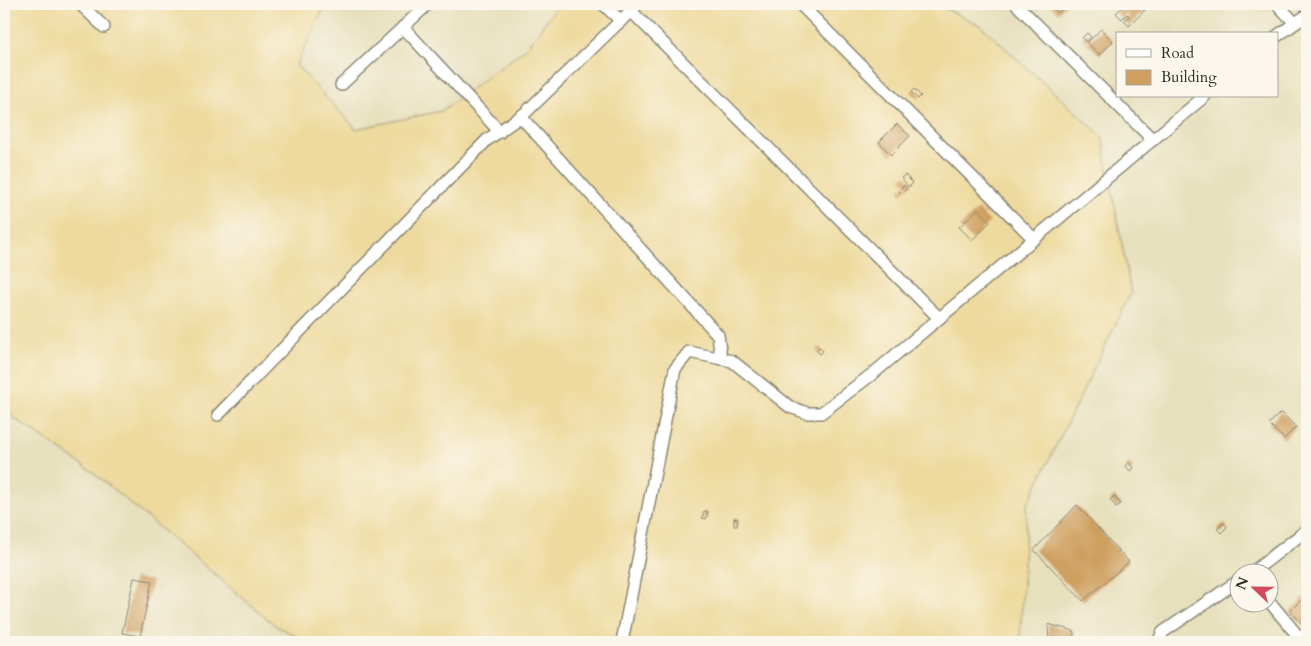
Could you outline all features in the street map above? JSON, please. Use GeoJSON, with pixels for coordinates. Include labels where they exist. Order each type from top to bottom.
{"type":"FeatureCollection","features":[{"type":"Feature","properties":{"kind":"street"},"geometry":{"type":"LineString","coordinates":[[80,4],[104,27]]}},
{"type":"Feature","properties":{"kind":"street"},"geometry":{"type":"LineString","coordinates":[[341,85],[428,4]]}},
{"type":"Feature","properties":{"kind":"street"},"geometry":{"type":"LineString","coordinates":[[603,4],[621,21]]}},
{"type":"Feature","properties":{"kind":"street"},"geometry":{"type":"LineString","coordinates":[[800,4],[1034,239]]}},
{"type":"Feature","properties":{"kind":"street"},"geometry":{"type":"LineString","coordinates":[[1016,4],[1153,140]]}},
{"type":"Feature","properties":{"kind":"street"},"geometry":{"type":"LineString","coordinates":[[1277,4],[1294,22]]}},
{"type":"Feature","properties":{"kind":"street"},"geometry":{"type":"LineString","coordinates":[[218,416],[486,140],[521,117],[635,8],[939,318]]}},
{"type":"Feature","properties":{"kind":"street"},"geometry":{"type":"LineString","coordinates":[[1278,35],[1307,14]]}},
{"type":"Feature","properties":{"kind":"street"},"geometry":{"type":"LineString","coordinates":[[403,27],[500,132]]}},
{"type":"Feature","properties":{"kind":"street"},"geometry":{"type":"LineString","coordinates":[[622,642],[675,369],[689,352],[732,361],[790,407],[807,413],[821,413],[875,372],[1203,98]]}},
{"type":"Feature","properties":{"kind":"street"},"geometry":{"type":"LineString","coordinates":[[521,117],[718,335],[721,359]]}},
{"type":"Feature","properties":{"kind":"street"},"geometry":{"type":"LineString","coordinates":[[1263,564],[1307,530]]}},
{"type":"Feature","properties":{"kind":"street"},"geometry":{"type":"LineString","coordinates":[[1158,642],[1163,632],[1228,588]]}},
{"type":"Feature","properties":{"kind":"street"},"geometry":{"type":"LineString","coordinates":[[1278,612],[1303,642]]}},
{"type":"Feature","properties":{"kind":"sand"},"geometry":{"type":"Polygon","coordinates":[[[4,4],[326,4],[296,65],[356,129],[441,111],[525,49],[559,4],[935,4],[980,25],[1102,136],[1131,293],[1027,505],[1020,642],[309,642],[276,626],[94,473],[4,411],[4,4]]]}},
{"type":"Feature","properties":{"kind":"building"},"geometry":{"type":"Polygon","coordinates":[[[1049,4],[1067,4],[1058,13],[1049,4]]]}},
{"type":"Feature","properties":{"kind":"building"},"geometry":{"type":"Polygon","coordinates":[[[1126,4],[1139,4],[1142,7],[1145,4],[1150,5],[1129,26],[1124,21],[1129,16],[1127,14],[1122,19],[1116,13],[1126,4]]]}},
{"type":"Feature","properties":{"kind":"building"},"geometry":{"type":"Polygon","coordinates":[[[1101,29],[1113,41],[1100,55],[1087,43],[1101,29]]]}},
{"type":"Feature","properties":{"kind":"building"},"geometry":{"type":"Polygon","coordinates":[[[1087,33],[1091,37],[1086,42],[1082,38],[1087,33]]]}},
{"type":"Feature","properties":{"kind":"building"},"geometry":{"type":"Polygon","coordinates":[[[914,89],[921,96],[918,99],[911,92],[914,89]]]}},
{"type":"Feature","properties":{"kind":"building"},"geometry":{"type":"Polygon","coordinates":[[[897,124],[910,136],[891,155],[879,142],[897,124]]]}},
{"type":"Feature","properties":{"kind":"building"},"geometry":{"type":"Polygon","coordinates":[[[905,175],[913,183],[909,187],[901,178],[905,175]]]}},
{"type":"Feature","properties":{"kind":"building"},"geometry":{"type":"Polygon","coordinates":[[[904,185],[907,188],[902,194],[899,191],[904,185]]]}},
{"type":"Feature","properties":{"kind":"building"},"geometry":{"type":"Polygon","coordinates":[[[978,209],[990,222],[972,240],[959,227],[978,209]]]}},
{"type":"Feature","properties":{"kind":"building"},"geometry":{"type":"Polygon","coordinates":[[[820,347],[823,351],[820,354],[816,350],[820,347]]]}},
{"type":"Feature","properties":{"kind":"building"},"geometry":{"type":"Polygon","coordinates":[[[1281,412],[1296,427],[1284,439],[1269,424],[1281,412]]]}},
{"type":"Feature","properties":{"kind":"building"},"geometry":{"type":"Polygon","coordinates":[[[1129,463],[1133,468],[1130,471],[1126,466],[1129,463]]]}},
{"type":"Feature","properties":{"kind":"building"},"geometry":{"type":"Polygon","coordinates":[[[1114,496],[1121,504],[1116,507],[1110,500],[1114,496]]]}},
{"type":"Feature","properties":{"kind":"building"},"geometry":{"type":"Polygon","coordinates":[[[1077,505],[1129,562],[1083,601],[1034,550],[1077,505]]]}},
{"type":"Feature","properties":{"kind":"building"},"geometry":{"type":"Polygon","coordinates":[[[704,511],[708,512],[706,519],[702,518],[704,511]]]}},
{"type":"Feature","properties":{"kind":"building"},"geometry":{"type":"Polygon","coordinates":[[[734,518],[738,519],[737,526],[734,526],[734,518]]]}},
{"type":"Feature","properties":{"kind":"building"},"geometry":{"type":"Polygon","coordinates":[[[1224,523],[1227,527],[1221,533],[1217,529],[1224,523]]]}},
{"type":"Feature","properties":{"kind":"building"},"geometry":{"type":"Polygon","coordinates":[[[134,578],[152,581],[140,636],[122,633],[134,578]]]}},
{"type":"Feature","properties":{"kind":"building"},"geometry":{"type":"Polygon","coordinates":[[[1307,594],[1307,629],[1290,611],[1307,594]]]}},
{"type":"Feature","properties":{"kind":"building"},"geometry":{"type":"Polygon","coordinates":[[[1048,624],[1074,631],[1074,642],[1049,642],[1048,624]]]}}]}
